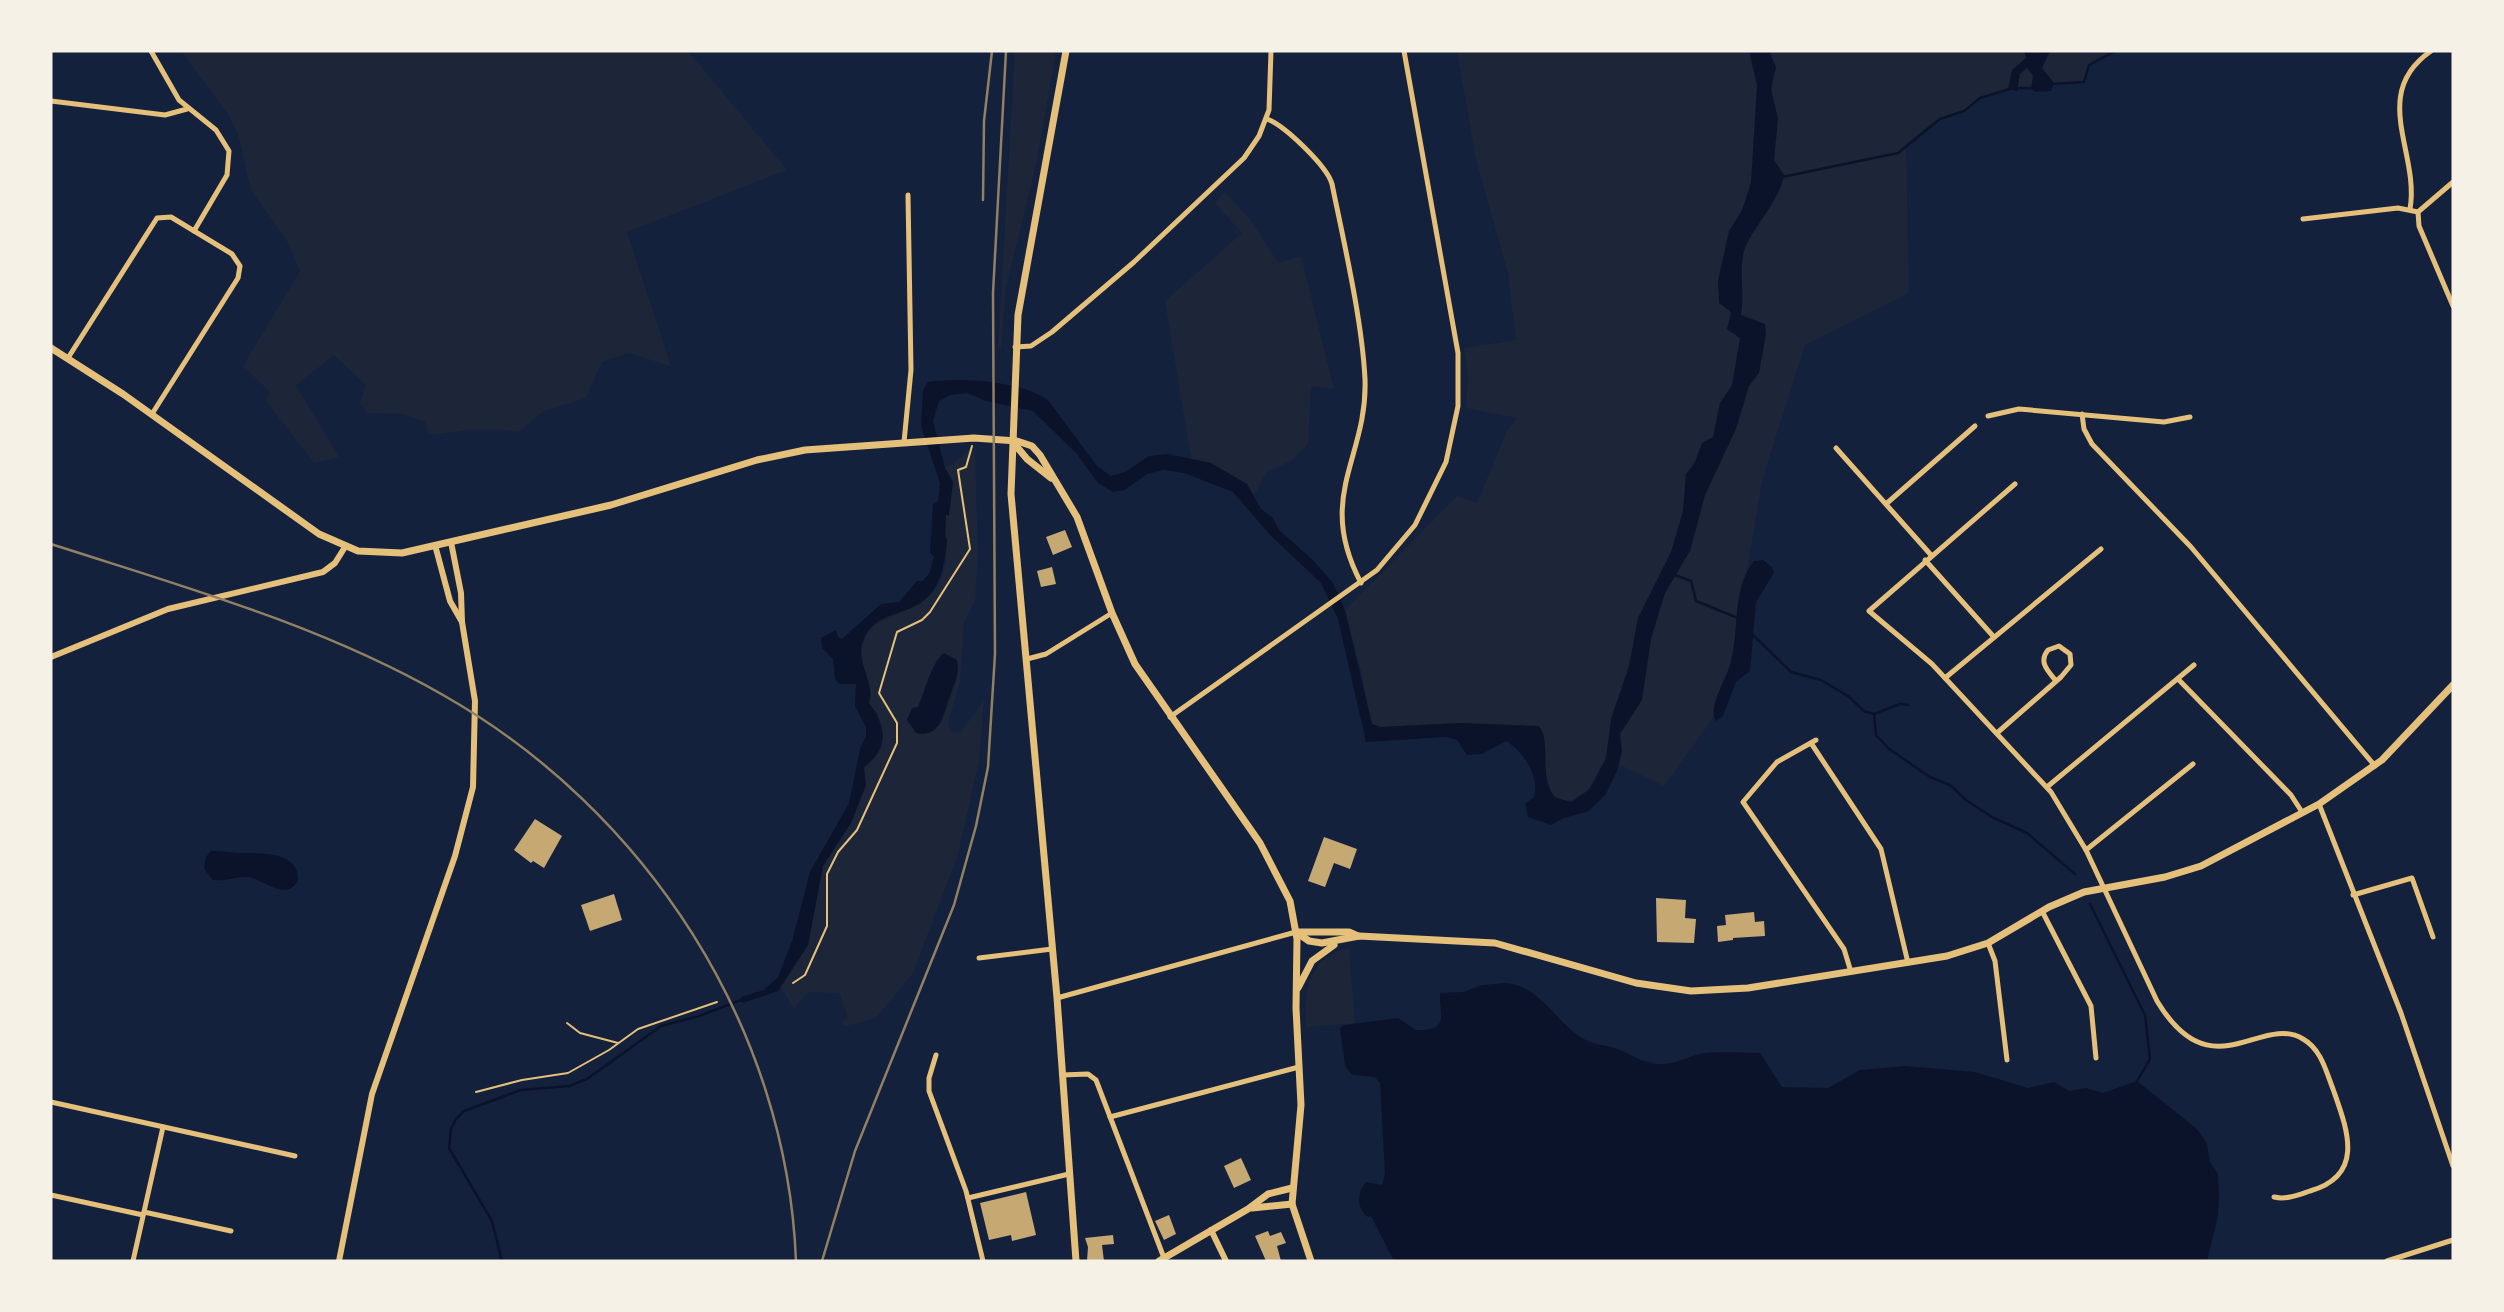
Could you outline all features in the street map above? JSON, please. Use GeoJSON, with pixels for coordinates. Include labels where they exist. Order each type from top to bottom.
{"type":"FeatureCollection","features":[{"type":"Feature","properties":{"kind":"main road"},"geometry":{"type":"LineString","coordinates":[[1066,51],[1021,293],[1013,380],[1011,506],[1057,998],[1076,1261]]}},
{"type":"Feature","properties":{"kind":"main road"},"geometry":{"type":"LineString","coordinates":[[51,348],[152,414],[319,534],[345,547],[388,554],[624,502],[781,454],[830,447],[974,438],[1027,443],[1036,450],[1081,525],[1112,612],[1135,664],[1270,859],[1287,892],[1296,932],[1295,999],[1301,1120],[1292,1204],[1311,1261]]}},
{"type":"Feature","properties":{"kind":"main road"},"geometry":{"type":"LineString","coordinates":[[1011,440],[1027,459],[1055,481]]}},
{"type":"Feature","properties":{"kind":"main road"},"geometry":{"type":"LineString","coordinates":[[1296,932],[1349,932],[1359,936],[1505,944],[1636,983],[1681,991],[1737,990],[1947,957],[1988,943],[2042,911],[2074,896],[2192,869],[2302,813],[2375,766],[2451,691]]}},
{"type":"Feature","properties":{"kind":"main road"},"geometry":{"type":"LineString","coordinates":[[1296,932],[1314,943],[1341,942]]}},
{"type":"Feature","properties":{"kind":"main road"},"geometry":{"type":"LineString","coordinates":[[1295,999],[1299,984],[1312,961],[1341,942],[1359,936]]}},
{"type":"Feature","properties":{"kind":"main road"},"geometry":{"type":"LineString","coordinates":[[1161,1260],[1272,1192],[1292,1188]]}},
{"type":"Feature","properties":{"kind":"main road"},"geometry":{"type":"LineString","coordinates":[[1248,1209],[1292,1204]]}},
{"type":"Feature","properties":{"kind":"street"},"geometry":{"type":"LineString","coordinates":[[151,51],[187,109],[216,130],[225,142],[229,156],[227,175],[194,231]]}},
{"type":"Feature","properties":{"kind":"street"},"geometry":{"type":"LineString","coordinates":[[1015,347],[1031,346],[1047,336],[1134,262],[1231,172],[1256,142],[1267,119],[1272,89],[1271,51]]}},
{"type":"Feature","properties":{"kind":"street"},"geometry":{"type":"LineString","coordinates":[[1170,717],[1361,583],[1396,550],[1430,498],[1449,452],[1459,396],[1456,336],[1404,51]]}},
{"type":"Feature","properties":{"kind":"street"},"geometry":{"type":"LineString","coordinates":[[2410,209],[2411,194],[2399,112],[2406,77],[2413,64],[2431,51]]}},
{"type":"Feature","properties":{"kind":"street"},"geometry":{"type":"LineString","coordinates":[[51,102],[165,115],[187,109]]}},
{"type":"Feature","properties":{"kind":"street"},"geometry":{"type":"LineString","coordinates":[[1267,119],[1281,126],[1324,167],[1333,188],[1365,379],[1363,404],[1342,503],[1347,546],[1361,583]]}},
{"type":"Feature","properties":{"kind":"street"},"geometry":{"type":"LineString","coordinates":[[2418,212],[2453,183]]}},
{"type":"Feature","properties":{"kind":"street"},"geometry":{"type":"LineString","coordinates":[[904,442],[911,370],[908,195]]}},
{"type":"Feature","properties":{"kind":"street"},"geometry":{"type":"LineString","coordinates":[[2303,219],[2410,209],[2418,212]]}},
{"type":"Feature","properties":{"kind":"street"},"geometry":{"type":"LineString","coordinates":[[2418,212],[2419,226],[2453,306]]}},
{"type":"Feature","properties":{"kind":"street"},"geometry":{"type":"LineString","coordinates":[[68,358],[154,220],[167,216],[235,257],[240,262],[240,274],[152,414]]}},
{"type":"Feature","properties":{"kind":"street"},"geometry":{"type":"LineString","coordinates":[[1988,416],[2019,409],[2164,422],[2190,417]]}},
{"type":"Feature","properties":{"kind":"street"},"geometry":{"type":"LineString","coordinates":[[2082,414],[2084,429],[2092,444],[2192,547],[2375,766]]}},
{"type":"Feature","properties":{"kind":"street"},"geometry":{"type":"LineString","coordinates":[[1886,504],[1975,426]]}},
{"type":"Feature","properties":{"kind":"street"},"geometry":{"type":"LineString","coordinates":[[1836,448],[1931,555]]}},
{"type":"Feature","properties":{"kind":"street"},"geometry":{"type":"LineString","coordinates":[[2015,484],[1869,611],[1945,678],[2047,787],[2086,850],[2157,1001],[2184,1033],[2203,1043],[2222,1047],[2288,1034],[2308,1042],[2319,1055],[2345,1125],[2349,1144],[2347,1161],[2338,1176],[2325,1185],[2289,1197],[2274,1197]]}},
{"type":"Feature","properties":{"kind":"street"},"geometry":{"type":"LineString","coordinates":[[339,1261],[372,1094],[455,856],[474,775],[475,701],[462,622],[462,598],[451,541]]}},
{"type":"Feature","properties":{"kind":"street"},"geometry":{"type":"LineString","coordinates":[[435,545],[450,601],[462,622]]}},
{"type":"Feature","properties":{"kind":"street"},"geometry":{"type":"LineString","coordinates":[[51,657],[137,619],[190,603],[323,572],[335,563],[345,547]]}},
{"type":"Feature","properties":{"kind":"street"},"geometry":{"type":"LineString","coordinates":[[1945,678],[2101,550]]}},
{"type":"Feature","properties":{"kind":"street"},"geometry":{"type":"LineString","coordinates":[[1925,560],[1993,636]]}},
{"type":"Feature","properties":{"kind":"street"},"geometry":{"type":"LineString","coordinates":[[1027,659],[1045,654],[1112,612]]}},
{"type":"Feature","properties":{"kind":"street"},"geometry":{"type":"LineString","coordinates":[[1997,733],[2056,681],[2068,669],[2071,660],[2067,650],[2059,646],[2048,650],[2043,661],[2056,681]]}},
{"type":"Feature","properties":{"kind":"street"},"geometry":{"type":"LineString","coordinates":[[2047,787],[2194,665]]}},
{"type":"Feature","properties":{"kind":"street"},"geometry":{"type":"LineString","coordinates":[[2178,679],[2291,795],[2302,813]]}},
{"type":"Feature","properties":{"kind":"street"},"geometry":{"type":"LineString","coordinates":[[1851,972],[1843,949],[1743,802],[1776,762],[1814,741],[1881,849],[1908,963]]}},
{"type":"Feature","properties":{"kind":"street"},"geometry":{"type":"LineString","coordinates":[[2086,850],[2193,764]]}},
{"type":"Feature","properties":{"kind":"street"},"geometry":{"type":"LineString","coordinates":[[2319,804],[2330,825],[2353,895],[2401,1013],[2453,1166]]}},
{"type":"Feature","properties":{"kind":"street"},"geometry":{"type":"LineString","coordinates":[[2353,895],[2412,878],[2433,937]]}},
{"type":"Feature","properties":{"kind":"street"},"geometry":{"type":"LineString","coordinates":[[2042,911],[2091,1006],[2096,1058]]}},
{"type":"Feature","properties":{"kind":"street"},"geometry":{"type":"LineString","coordinates":[[1057,998],[1296,932]]}},
{"type":"Feature","properties":{"kind":"street"},"geometry":{"type":"LineString","coordinates":[[1988,943],[1995,965],[2007,1060]]}},
{"type":"Feature","properties":{"kind":"street"},"geometry":{"type":"LineString","coordinates":[[979,958],[1052,949]]}},
{"type":"Feature","properties":{"kind":"street"},"geometry":{"type":"LineString","coordinates":[[936,1055],[929,1078],[929,1091],[968,1198],[983,1261]]}},
{"type":"Feature","properties":{"kind":"street"},"geometry":{"type":"LineString","coordinates":[[1110,1117],[1299,1067]]}},
{"type":"Feature","properties":{"kind":"street"},"geometry":{"type":"LineString","coordinates":[[1062,1075],[1088,1074],[1094,1077],[1161,1260]]}},
{"type":"Feature","properties":{"kind":"street"},"geometry":{"type":"LineString","coordinates":[[51,1102],[295,1156]]}},
{"type":"Feature","properties":{"kind":"street"},"geometry":{"type":"LineString","coordinates":[[132,1261],[163,1127]]}},
{"type":"Feature","properties":{"kind":"street"},"geometry":{"type":"LineString","coordinates":[[968,1198],[1069,1174]]}},
{"type":"Feature","properties":{"kind":"street"},"geometry":{"type":"LineString","coordinates":[[51,1195],[231,1231]]}},
{"type":"Feature","properties":{"kind":"street"},"geometry":{"type":"LineString","coordinates":[[1211,1230],[1226,1261]]}},
{"type":"Feature","properties":{"kind":"street"},"geometry":{"type":"LineString","coordinates":[[2388,1261],[2453,1240]]}},
{"type":"Feature","properties":{"kind":"path"},"geometry":{"type":"LineString","coordinates":[[793,983],[805,975],[827,926],[827,874],[838,852],[857,830],[897,743],[897,723],[879,693],[897,632],[922,620],[930,612],[970,549],[958,470],[966,467],[974,438]]}},
{"type":"Feature","properties":{"kind":"path"},"geometry":{"type":"LineString","coordinates":[[476,1092],[568,1073],[638,1029],[717,1002]]}},
{"type":"Feature","properties":{"kind":"path"},"geometry":{"type":"LineString","coordinates":[[567,1023],[580,1033],[619,1043]]}},
{"type":"Feature","properties":{"kind":"shaded area"},"geometry":{"type":"Polygon","coordinates":[[[181,51],[688,51],[787,170],[627,232],[671,366],[628,353],[602,362],[586,398],[544,411],[520,431],[469,430],[429,435],[425,422],[403,414],[367,413],[360,403],[366,385],[334,355],[296,385],[339,457],[314,463],[266,401],[270,392],[243,366],[300,271],[287,241],[251,190],[238,134],[228,114],[181,51]]]}},
{"type":"Feature","properties":{"kind":"shaded area"},"geometry":{"type":"Polygon","coordinates":[[[1015,51],[1056,51],[1037,160],[1006,288],[1001,349],[998,349],[1015,51]]]}},
{"type":"Feature","properties":{"kind":"shaded area"},"geometry":{"type":"Polygon","coordinates":[[[1457,51],[2113,51],[2089,65],[2084,82],[2059,82],[1995,93],[1976,101],[1964,111],[1930,125],[1906,144],[1909,293],[1805,345],[1763,477],[1730,666],[1713,718],[1664,786],[1606,758],[1584,796],[1563,802],[1547,785],[1544,769],[1545,744],[1526,726],[1460,723],[1375,727],[1368,719],[1363,679],[1345,610],[1457,496],[1477,503],[1507,431],[1517,418],[1466,408],[1468,377],[1464,348],[1516,340],[1508,274],[1476,159],[1457,51]]]}},
{"type":"Feature","properties":{"kind":"shaded area"},"geometry":{"type":"Polygon","coordinates":[[[1749,51],[1769,51],[1776,67],[1771,89],[1778,119],[1774,160],[1784,175],[1778,193],[1749,240],[1743,256],[1741,315],[1765,324],[1766,334],[1759,373],[1749,386],[1736,429],[1705,495],[1690,551],[1665,593],[1651,639],[1642,700],[1620,734],[1622,751],[1617,771],[1606,794],[1589,811],[1551,825],[1528,817],[1525,804],[1534,797],[1535,781],[1524,758],[1506,741],[1482,754],[1467,755],[1457,740],[1447,737],[1366,742],[1338,619],[1321,583],[1271,536],[1233,492],[1184,473],[1164,470],[1147,474],[1125,490],[1113,492],[1098,483],[1077,454],[1033,411],[986,401],[967,393],[950,395],[939,401],[933,421],[945,468],[953,482],[949,516],[946,514],[947,539],[942,569],[934,589],[923,602],[883,619],[872,627],[861,649],[870,688],[869,703],[882,729],[881,745],[878,753],[864,767],[866,785],[851,823],[823,866],[808,945],[778,991],[743,1003],[740,1000],[741,997],[764,990],[778,977],[792,941],[810,872],[849,803],[860,749],[866,736],[866,727],[855,706],[856,684],[840,684],[835,679],[833,659],[822,648],[821,638],[836,630],[838,637],[842,639],[881,604],[899,602],[917,581],[922,581],[929,574],[934,557],[930,552],[933,504],[938,501],[940,483],[921,426],[923,390],[928,382],[990,382],[1022,388],[1048,400],[1097,466],[1111,476],[1125,472],[1149,456],[1168,454],[1211,463],[1247,484],[1261,509],[1273,518],[1279,530],[1314,561],[1333,583],[1345,610],[1372,724],[1381,727],[1460,723],[1539,726],[1545,741],[1547,778],[1554,797],[1571,802],[1590,789],[1606,758],[1611,719],[1629,666],[1638,618],[1671,552],[1683,511],[1686,474],[1695,462],[1702,443],[1713,437],[1720,403],[1732,385],[1740,338],[1727,329],[1731,312],[1719,303],[1718,281],[1729,231],[1742,210],[1751,183],[1757,85],[1749,51]]]}},
{"type":"Feature","properties":{"kind":"shaded area"},"geometry":{"type":"Polygon","coordinates":[[[2024,51],[2050,51],[2042,68],[2054,83],[2051,91],[2035,92],[2031,89],[2033,76],[2027,68],[2020,74],[2017,91],[2008,89],[2012,70],[2026,58],[2024,51]]]}},
{"type":"Feature","properties":{"kind":"shaded area"},"geometry":{"type":"Polygon","coordinates":[[[1225,192],[1251,220],[1278,263],[1301,256],[1334,389],[1311,386],[1308,444],[1293,460],[1266,473],[1252,499],[1192,463],[1165,301],[1242,233],[1215,203],[1225,192]]]}},
{"type":"Feature","properties":{"kind":"shaded area"},"geometry":{"type":"Polygon","coordinates":[[[975,449],[978,556],[975,600],[964,622],[960,681],[948,723],[951,732],[961,732],[984,700],[979,761],[958,854],[913,973],[876,1018],[845,1026],[841,1022],[847,1018],[847,1014],[840,993],[808,992],[794,1009],[781,987],[808,945],[823,866],[851,823],[866,785],[864,767],[882,748],[878,715],[869,703],[870,688],[862,656],[864,640],[880,622],[916,605],[927,598],[936,587],[945,566],[946,513],[949,515],[953,482],[945,468],[975,449]],[[932,668],[923,734],[941,724],[957,679],[932,668]]]}},
{"type":"Feature","properties":{"kind":"shaded area"},"geometry":{"type":"Polygon","coordinates":[[[1763,560],[1772,567],[1774,573],[1756,602],[1750,671],[1736,682],[1723,716],[1716,721],[1714,709],[1733,652],[1742,584],[1754,561],[1763,560]]]}},
{"type":"Feature","properties":{"kind":"shaded area"},"geometry":{"type":"Polygon","coordinates":[[[944,653],[957,660],[955,684],[940,723],[931,732],[916,733],[907,720],[912,708],[918,707],[932,670],[944,653]]]}},
{"type":"Feature","properties":{"kind":"shaded area"},"geometry":{"type":"Polygon","coordinates":[[[211,851],[257,853],[286,859],[297,871],[298,881],[287,890],[274,888],[247,877],[213,880],[204,869],[206,857],[211,851]]]}},
{"type":"Feature","properties":{"kind":"shaded area"},"geometry":{"type":"Polygon","coordinates":[[[1349,948],[1355,1023],[1306,1027],[1308,989],[1316,968],[1324,959],[1349,948]]]}},
{"type":"Feature","properties":{"kind":"shaded area"},"geometry":{"type":"Polygon","coordinates":[[[1506,983],[1530,991],[1577,1035],[1591,1042],[1658,1064],[1707,1053],[1760,1053],[1782,1087],[1828,1088],[1860,1070],[1905,1066],[1975,1072],[2028,1088],[2054,1082],[2069,1091],[2086,1088],[2103,1093],[2137,1081],[2197,1129],[2207,1144],[2210,1162],[2218,1174],[2219,1194],[2218,1216],[2207,1261],[1394,1261],[1371,1216],[1368,1217],[1361,1209],[1359,1200],[1366,1182],[1382,1185],[1385,1173],[1380,1083],[1375,1077],[1352,1075],[1345,1066],[1340,1028],[1344,1025],[1398,1018],[1416,1030],[1427,1030],[1434,1028],[1441,1020],[1440,993],[1464,992],[1482,985],[1506,983]]]}},
{"type":"Feature","properties":{"kind":"building"},"geometry":{"type":"Polygon","coordinates":[[[1065,530],[1072,547],[1053,555],[1046,537],[1065,530]]]}},
{"type":"Feature","properties":{"kind":"building"},"geometry":{"type":"Polygon","coordinates":[[[1052,567],[1056,584],[1041,587],[1037,571],[1052,567]]]}},
{"type":"Feature","properties":{"kind":"building"},"geometry":{"type":"Polygon","coordinates":[[[535,819],[562,836],[544,868],[533,861],[531,863],[514,850],[535,819]]]}},
{"type":"Feature","properties":{"kind":"building"},"geometry":{"type":"Polygon","coordinates":[[[1324,837],[1357,849],[1350,869],[1334,863],[1325,887],[1308,881],[1324,837]]]}},
{"type":"Feature","properties":{"kind":"building"},"geometry":{"type":"Polygon","coordinates":[[[614,894],[622,920],[590,931],[581,905],[614,894]]]}},
{"type":"Feature","properties":{"kind":"building"},"geometry":{"type":"Polygon","coordinates":[[[1656,898],[1686,900],[1685,918],[1696,919],[1694,943],[1657,942],[1656,898]]]}},
{"type":"Feature","properties":{"kind":"building"},"geometry":{"type":"Polygon","coordinates":[[[1754,912],[1755,922],[1764,921],[1765,936],[1718,942],[1717,926],[1726,925],[1725,915],[1754,912]]]}},
{"type":"Feature","properties":{"kind":"building"},"geometry":{"type":"Polygon","coordinates":[[[1241,1158],[1251,1180],[1234,1188],[1224,1166],[1241,1158]]]}},
{"type":"Feature","properties":{"kind":"building"},"geometry":{"type":"Polygon","coordinates":[[[1026,1192],[1036,1235],[1012,1241],[1011,1235],[989,1240],[980,1203],[1026,1192]]]}},
{"type":"Feature","properties":{"kind":"building"},"geometry":{"type":"Polygon","coordinates":[[[1169,1215],[1176,1234],[1164,1240],[1155,1221],[1169,1215]]]}},
{"type":"Feature","properties":{"kind":"building"},"geometry":{"type":"Polygon","coordinates":[[[1268,1231],[1270,1236],[1281,1232],[1286,1243],[1277,1246],[1281,1261],[1266,1261],[1255,1236],[1268,1231]]]}},
{"type":"Feature","properties":{"kind":"building"},"geometry":{"type":"Polygon","coordinates":[[[1113,1235],[1114,1244],[1102,1245],[1104,1261],[1087,1261],[1088,1247],[1085,1238],[1113,1235]]]}},
{"type":"Feature","properties":{"kind":"waterway"},"geometry":{"type":"LineString","coordinates":[[2051,84],[2084,82],[2089,65],[2115,51]]}},
{"type":"Feature","properties":{"kind":"waterway"},"geometry":{"type":"LineString","coordinates":[[2017,88],[2035,88]]}},
{"type":"Feature","properties":{"kind":"waterway"},"geometry":{"type":"LineString","coordinates":[[1782,177],[1898,153],[1940,119],[1964,111],[1980,98],[2010,89]]}},
{"type":"Feature","properties":{"kind":"waterway"},"geometry":{"type":"LineString","coordinates":[[1672,574],[1691,581],[1696,601],[1738,618]]}},
{"type":"Feature","properties":{"kind":"waterway"},"geometry":{"type":"LineString","coordinates":[[1751,633],[1791,672],[1821,680],[1848,696],[1864,711],[1874,714],[1876,735],[1889,749],[1930,777],[1950,785],[1966,800],[1992,817],[2027,833],[2075,874]]}},
{"type":"Feature","properties":{"kind":"waterway"},"geometry":{"type":"LineString","coordinates":[[1874,714],[1900,704],[1908,705]]}},
{"type":"Feature","properties":{"kind":"waterway"},"geometry":{"type":"LineString","coordinates":[[2090,904],[2145,1015],[2150,1059],[2137,1081]]}},
{"type":"Feature","properties":{"kind":"waterway"},"geometry":{"type":"LineString","coordinates":[[502,1261],[492,1221],[449,1148],[451,1129],[456,1119],[464,1111],[521,1090],[569,1086],[587,1079],[661,1026],[699,1016],[741,1000]]}},
{"type":"Feature","properties":{"kind":"railway"},"geometry":{"type":"LineString","coordinates":[[983,200],[984,121],[992,51]]}},
{"type":"Feature","properties":{"kind":"railway"},"geometry":{"type":"LineString","coordinates":[[822,1261],[855,1151],[954,905],[976,826],[988,767],[995,654],[993,293],[1006,51]]}},
{"type":"Feature","properties":{"kind":"railway"},"geometry":{"type":"LineString","coordinates":[[51,544],[251,609],[397,670],[443,695],[516,743],[583,799],[642,863],[692,933],[734,1009],[766,1090],[787,1174],[796,1261]]}}]}
